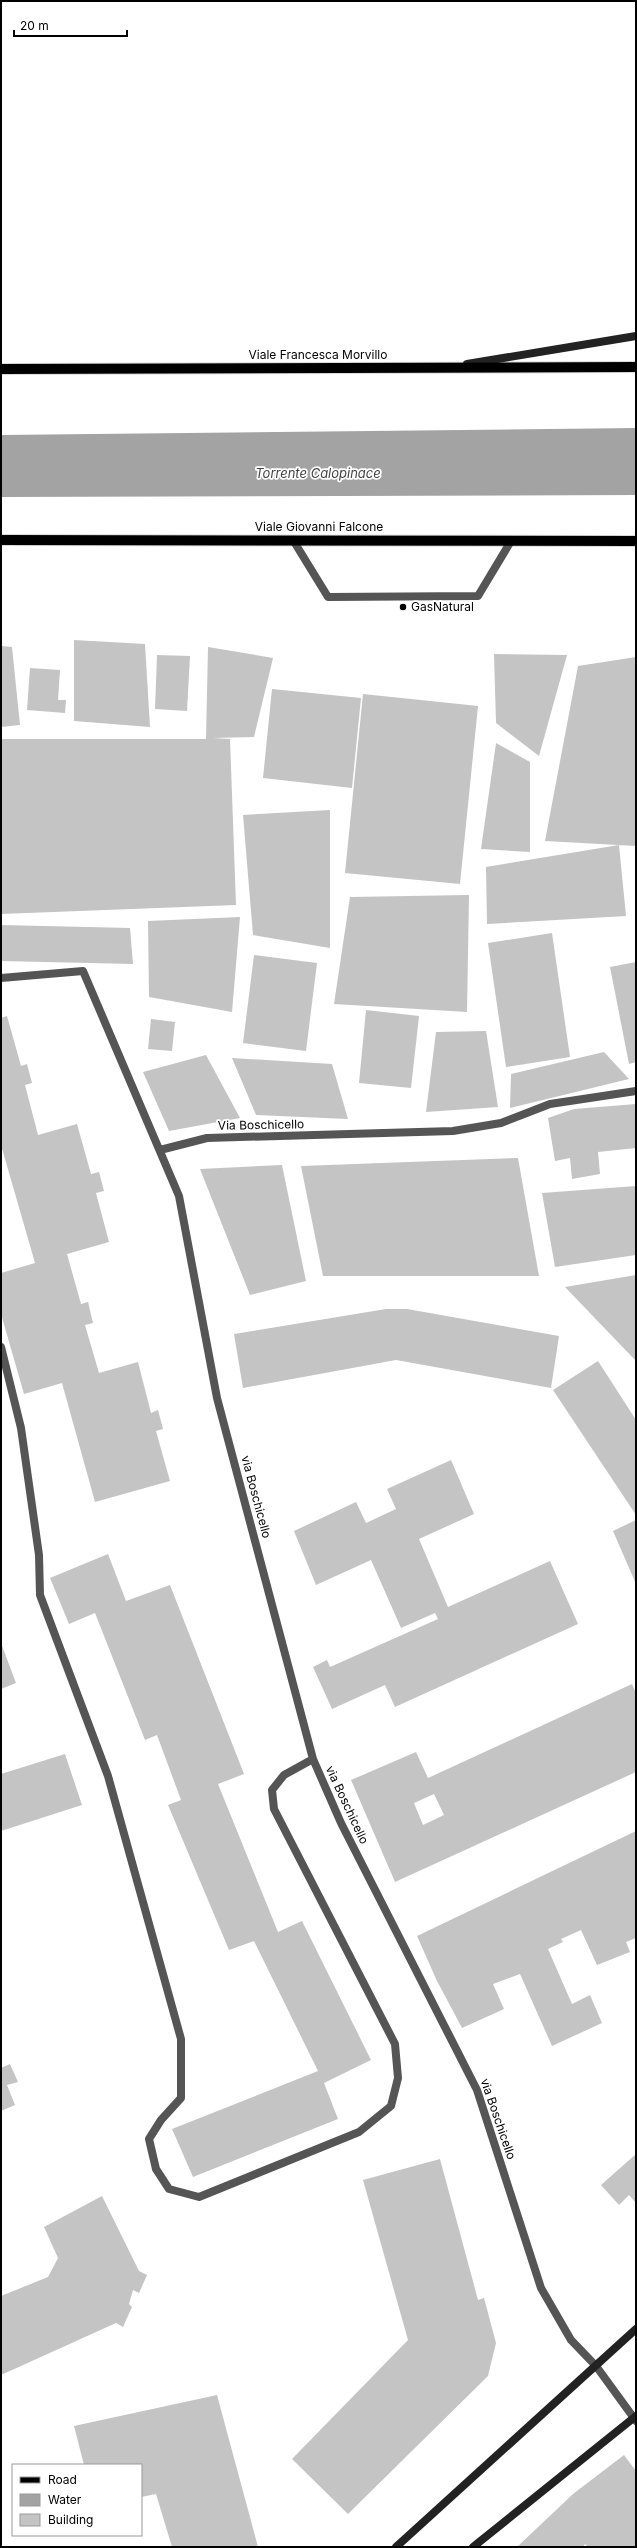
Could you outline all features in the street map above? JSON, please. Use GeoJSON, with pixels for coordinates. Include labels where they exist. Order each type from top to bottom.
{"type":"FeatureCollection","features":[{"type":"Feature","properties":{"kind":"main road","name":"Viale Francesca Morvillo"},"geometry":{"type":"LineString","coordinates":[[1,369],[636,367]]}},
{"type":"Feature","properties":{"kind":"main road","name":"Viale Giovanni Falcone"},"geometry":{"type":"LineString","coordinates":[[1,540],[636,541]]}},
{"type":"Feature","properties":{"kind":"street"},"geometry":{"type":"LineString","coordinates":[[451,367],[636,336]]}},
{"type":"Feature","properties":{"kind":"street"},"geometry":{"type":"LineString","coordinates":[[293,540],[328,597],[478,596],[510,540]]}},
{"type":"Feature","properties":{"kind":"street"},"geometry":{"type":"LineString","coordinates":[[1,978],[83,971],[160,1150]]}},
{"type":"Feature","properties":{"kind":"street","name":"Via Boschicello"},"geometry":{"type":"LineString","coordinates":[[160,1150],[207,1138],[453,1131],[500,1123],[550,1104],[636,1091]]}},
{"type":"Feature","properties":{"kind":"street","name":"via Boschicello"},"geometry":{"type":"LineString","coordinates":[[160,1150],[180,1196],[217,1398],[313,1759],[341,1823],[477,2090],[541,2288],[571,2340],[596,2366],[635,2418]]}},
{"type":"Feature","properties":{"kind":"street"},"geometry":{"type":"LineString","coordinates":[[1,1347],[21,1428],[40,1555],[40,1595],[108,1776],[181,2039],[181,2098],[161,2120],[149,2139],[156,2169],[169,2189],[199,2197],[359,2132],[391,2106],[398,2078],[395,2044],[274,1809],[272,1790],[284,1776],[313,1759]]}},
{"type":"Feature","properties":{"kind":"street"},"geometry":{"type":"LineString","coordinates":[[396,2547],[636,2329]]}},
{"type":"Feature","properties":{"kind":"street"},"geometry":{"type":"LineString","coordinates":[[474,2547],[635,2418]]}},
{"type":"Feature","properties":{"kind":"water","name":"Torrente Calopinace"},"geometry":{"type":"Polygon","coordinates":[[[636,428],[636,495],[1,497],[1,435],[636,428]]]}},
{"type":"Feature","properties":{"kind":"building"},"geometry":{"type":"Polygon","coordinates":[[[74,640],[145,644],[150,727],[74,721],[74,640]]]}},
{"type":"Feature","properties":{"kind":"building"},"geometry":{"type":"Polygon","coordinates":[[[1,646],[12,647],[20,725],[1,727],[1,646]]]}},
{"type":"Feature","properties":{"kind":"building"},"geometry":{"type":"Polygon","coordinates":[[[208,647],[273,658],[254,737],[213,738],[230,739],[236,905],[1,914],[1,739],[206,739],[208,647]]]}},
{"type":"Feature","properties":{"kind":"building"},"geometry":{"type":"Polygon","coordinates":[[[494,654],[567,655],[539,756],[496,723],[494,654]]]}},
{"type":"Feature","properties":{"kind":"building"},"geometry":{"type":"Polygon","coordinates":[[[157,655],[190,656],[187,711],[155,709],[157,655]]]}},
{"type":"Feature","properties":{"kind":"building"},"geometry":{"type":"Polygon","coordinates":[[[636,657],[636,846],[545,841],[578,666],[636,657]]]}},
{"type":"Feature","properties":{"kind":"building"},"geometry":{"type":"Polygon","coordinates":[[[30,668],[60,670],[58,700],[66,700],[65,713],[27,710],[30,668]]]}},
{"type":"Feature","properties":{"kind":"building"},"geometry":{"type":"Polygon","coordinates":[[[272,689],[361,698],[352,788],[263,778],[272,689]]]}},
{"type":"Feature","properties":{"kind":"building"},"geometry":{"type":"Polygon","coordinates":[[[363,694],[478,706],[460,884],[345,873],[363,694]]]}},
{"type":"Feature","properties":{"kind":"building"},"geometry":{"type":"Polygon","coordinates":[[[496,743],[530,762],[530,852],[481,849],[496,743]]]}},
{"type":"Feature","properties":{"kind":"building"},"geometry":{"type":"Polygon","coordinates":[[[330,810],[330,948],[253,935],[243,815],[330,810]]]}},
{"type":"Feature","properties":{"kind":"building"},"geometry":{"type":"Polygon","coordinates":[[[619,845],[626,916],[487,924],[486,867],[619,845]]]}},
{"type":"Feature","properties":{"kind":"building"},"geometry":{"type":"Polygon","coordinates":[[[469,895],[467,1012],[334,1004],[350,897],[469,895]]]}},
{"type":"Feature","properties":{"kind":"building"},"geometry":{"type":"Polygon","coordinates":[[[240,917],[232,1012],[149,997],[148,921],[240,917]]]}},
{"type":"Feature","properties":{"kind":"building"},"geometry":{"type":"Polygon","coordinates":[[[1,925],[130,928],[133,964],[1,961],[1,925]]]}},
{"type":"Feature","properties":{"kind":"building"},"geometry":{"type":"Polygon","coordinates":[[[552,933],[570,1057],[506,1067],[488,943],[552,933]]]}},
{"type":"Feature","properties":{"kind":"building"},"geometry":{"type":"Polygon","coordinates":[[[254,955],[317,963],[306,1051],[243,1043],[254,955]]]}},
{"type":"Feature","properties":{"kind":"building"},"geometry":{"type":"Polygon","coordinates":[[[636,962],[636,1062],[629,1064],[610,967],[636,962]]]}},
{"type":"Feature","properties":{"kind":"building"},"geometry":{"type":"Polygon","coordinates":[[[366,1010],[419,1016],[411,1088],[359,1083],[366,1010]]]}},
{"type":"Feature","properties":{"kind":"building"},"geometry":{"type":"Polygon","coordinates":[[[7,1016],[21,1066],[27,1064],[32,1083],[25,1085],[38,1135],[77,1124],[91,1174],[99,1172],[104,1191],[96,1193],[109,1242],[67,1254],[81,1304],[88,1302],[93,1323],[85,1325],[99,1373],[138,1362],[151,1413],[158,1410],[163,1429],[156,1431],[170,1481],[95,1502],[62,1383],[24,1394],[1,1314],[1,1273],[35,1263],[1,1145],[1,1018],[7,1016]]]}},
{"type":"Feature","properties":{"kind":"building"},"geometry":{"type":"Polygon","coordinates":[[[151,1019],[175,1022],[172,1051],[148,1049],[151,1019]]]}},
{"type":"Feature","properties":{"kind":"building"},"geometry":{"type":"Polygon","coordinates":[[[486,1031],[498,1107],[426,1112],[436,1032],[486,1031]]]}},
{"type":"Feature","properties":{"kind":"building"},"geometry":{"type":"Polygon","coordinates":[[[604,1052],[629,1079],[510,1108],[511,1074],[604,1052]]]}},
{"type":"Feature","properties":{"kind":"building"},"geometry":{"type":"Polygon","coordinates":[[[206,1055],[240,1118],[169,1131],[143,1072],[206,1055]]]}},
{"type":"Feature","properties":{"kind":"building"},"geometry":{"type":"Polygon","coordinates":[[[232,1058],[332,1064],[348,1119],[256,1115],[232,1058]]]}},
{"type":"Feature","properties":{"kind":"building"},"geometry":{"type":"Polygon","coordinates":[[[636,1104],[636,1148],[598,1152],[600,1174],[572,1179],[570,1158],[555,1161],[548,1118],[574,1109],[636,1104]]]}},
{"type":"Feature","properties":{"kind":"building"},"geometry":{"type":"Polygon","coordinates":[[[518,1158],[539,1276],[323,1276],[301,1166],[518,1158]]]}},
{"type":"Feature","properties":{"kind":"building"},"geometry":{"type":"Polygon","coordinates":[[[282,1165],[306,1281],[250,1295],[200,1169],[282,1165]]]}},
{"type":"Feature","properties":{"kind":"building"},"geometry":{"type":"Polygon","coordinates":[[[636,1186],[636,1255],[555,1267],[542,1193],[636,1186]]]}},
{"type":"Feature","properties":{"kind":"building"},"geometry":{"type":"Polygon","coordinates":[[[636,1275],[636,1361],[565,1287],[636,1275]]]}},
{"type":"Feature","properties":{"kind":"building"},"geometry":{"type":"Polygon","coordinates":[[[386,1309],[407,1309],[559,1336],[551,1388],[396,1360],[243,1388],[234,1334],[386,1309]]]}},
{"type":"Feature","properties":{"kind":"building"},"geometry":{"type":"Polygon","coordinates":[[[598,1361],[636,1420],[636,1515],[553,1390],[598,1361]]]}},
{"type":"Feature","properties":{"kind":"building"},"geometry":{"type":"Polygon","coordinates":[[[451,1460],[474,1514],[419,1539],[448,1607],[550,1561],[578,1624],[395,1707],[385,1685],[332,1709],[313,1667],[327,1660],[330,1667],[438,1619],[435,1613],[401,1628],[371,1560],[316,1585],[294,1531],[356,1502],[366,1523],[396,1509],[387,1489],[451,1460]]]}},
{"type":"Feature","properties":{"kind":"building"},"geometry":{"type":"Polygon","coordinates":[[[636,1520],[636,1584],[613,1531],[636,1520]]]}},
{"type":"Feature","properties":{"kind":"building"},"geometry":{"type":"Polygon","coordinates":[[[108,1554],[126,1601],[170,1585],[244,1774],[218,1784],[278,1932],[302,1921],[371,2060],[324,2083],[338,2119],[193,2177],[172,2129],[318,2071],[254,1941],[229,1950],[168,1805],[181,1800],[157,1735],[145,1740],[95,1613],[69,1624],[50,1578],[108,1554]]]}},
{"type":"Feature","properties":{"kind":"building"},"geometry":{"type":"Polygon","coordinates":[[[1,1643],[16,1683],[1,1689],[1,1643]]]}},
{"type":"Feature","properties":{"kind":"building"},"geometry":{"type":"Polygon","coordinates":[[[632,1684],[636,1693],[636,1772],[395,1882],[351,1780],[416,1752],[428,1778],[632,1684]],[[434,1794],[414,1803],[423,1825],[444,1815],[434,1794]]]}},
{"type":"Feature","properties":{"kind":"building"},"geometry":{"type":"Polygon","coordinates":[[[65,1754],[82,1805],[1,1831],[1,1774],[65,1754]]]}},
{"type":"Feature","properties":{"kind":"building"},"geometry":{"type":"Polygon","coordinates":[[[636,1831],[636,1938],[626,1942],[630,1952],[597,1965],[581,1930],[561,1939],[563,1942],[548,1949],[572,2004],[590,1995],[602,2023],[552,2046],[520,1974],[493,1984],[504,2009],[462,2028],[437,1981],[417,1936],[636,1831]]]}},
{"type":"Feature","properties":{"kind":"building"},"geometry":{"type":"Polygon","coordinates":[[[10,2064],[18,2082],[7,2085],[15,2105],[1,2111],[1,2068],[10,2064]]]}},
{"type":"Feature","properties":{"kind":"building"},"geometry":{"type":"Polygon","coordinates":[[[636,2154],[636,2203],[629,2195],[619,2205],[601,2185],[636,2154]]]}},
{"type":"Feature","properties":{"kind":"building"},"geometry":{"type":"Polygon","coordinates":[[[440,2159],[478,2300],[484,2298],[496,2343],[488,2376],[348,2514],[292,2459],[408,2340],[363,2180],[440,2159]]]}},
{"type":"Feature","properties":{"kind":"building"},"geometry":{"type":"Polygon","coordinates":[[[102,2196],[139,2271],[147,2275],[139,2293],[133,2290],[129,2304],[132,2307],[123,2327],[116,2323],[1,2375],[1,2296],[48,2277],[58,2258],[44,2227],[102,2196]]]}},
{"type":"Feature","properties":{"kind":"building"},"geometry":{"type":"Polygon","coordinates":[[[217,2395],[258,2547],[172,2547],[156,2494],[142,2497],[142,2464],[84,2464],[74,2426],[217,2395]]]}},
{"type":"Feature","properties":{"kind":"building"},"geometry":{"type":"Polygon","coordinates":[[[624,2455],[636,2471],[636,2547],[588,2547],[585,2544],[583,2547],[517,2547],[573,2494],[624,2455]]]}},
{"type":"Feature","properties":{"kind":"place","name":"GasNatural"},"geometry":{"type":"Point","coordinates":[403,607]}}]}
